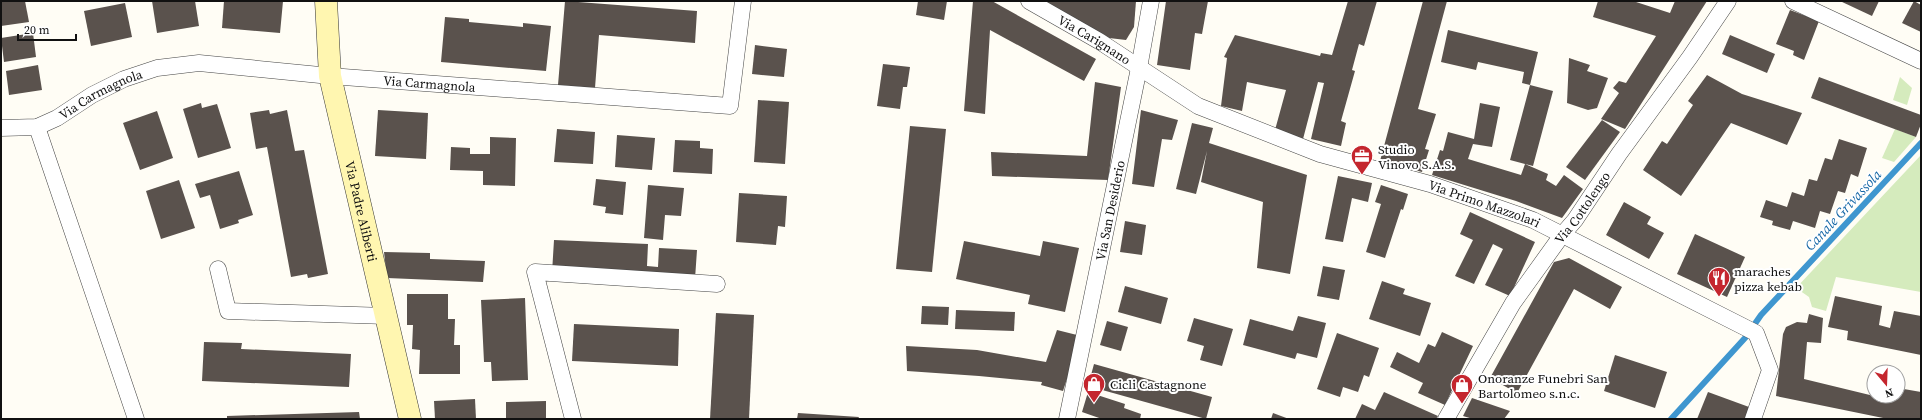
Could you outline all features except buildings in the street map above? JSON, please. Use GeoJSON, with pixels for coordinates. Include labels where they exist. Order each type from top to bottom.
{"type":"FeatureCollection","features":[{"type":"Feature","properties":{"kind":"street","name":"Via Padre Aliberti"},"geometry":{"type":"LineString","coordinates":[[326,1],[330,76],[410,419]]}},
{"type":"Feature","properties":{"kind":"street","name":"Via Carmagnola"},"geometry":{"type":"LineString","coordinates":[[37,127],[57,118],[92,95],[124,79],[157,68],[198,63],[330,76],[730,106],[743,1]]}},
{"type":"Feature","properties":{"kind":"street","name":"Via Carignano"},"geometry":{"type":"LineString","coordinates":[[1029,1],[1099,41],[1139,68]]}},
{"type":"Feature","properties":{"kind":"street","name":"Via San Desiderio"},"geometry":{"type":"LineString","coordinates":[[1067,419],[1139,68],[1151,1]]}},
{"type":"Feature","properties":{"kind":"street","name":"Via Cottolengo"},"geometry":{"type":"LineString","coordinates":[[1446,419],[1513,303],[1562,235],[1575,220],[1618,154],[1690,57],[1728,1]]}},
{"type":"Feature","properties":{"kind":"street"},"geometry":{"type":"LineString","coordinates":[[1793,1],[1921,61]]}},
{"type":"Feature","properties":{"kind":"street","name":"Via Primo Mazzolari"},"geometry":{"type":"LineString","coordinates":[[1139,68],[1205,109],[1320,154],[1430,184],[1533,220],[1752,331],[1770,370],[1753,419]]}},
{"type":"Feature","properties":{"kind":"street"},"geometry":{"type":"LineString","coordinates":[[1,128],[37,127],[136,419]]}},
{"type":"Feature","properties":{"kind":"street"},"geometry":{"type":"LineString","coordinates":[[218,269],[228,311],[387,316]]}},
{"type":"Feature","properties":{"kind":"street"},"geometry":{"type":"LineString","coordinates":[[572,419],[536,272],[717,284]]}},
{"type":"Feature","properties":{"kind":"green space"},"geometry":{"type":"Polygon","coordinates":[[[1900,77],[1912,88],[1907,105],[1893,100],[1900,77]]]}},
{"type":"Feature","properties":{"kind":"green space"},"geometry":{"type":"Polygon","coordinates":[[[1895,129],[1916,137],[1894,162],[1882,158],[1895,129]]]}},
{"type":"Feature","properties":{"kind":"green space"},"geometry":{"type":"Polygon","coordinates":[[[1921,155],[1921,292],[1836,277],[1826,311],[1812,307],[1809,297],[1796,288],[1921,155]]]}},
{"type":"Feature","properties":{"kind":"waterway","name":"Canale Grivassola"},"geometry":{"type":"LineString","coordinates":[[1671,419],[1745,338],[1761,315],[1921,143]]}},
{"type":"Feature","properties":{"kind":"place","name":"Studio Vinovo S.A.S."},"geometry":{"type":"Point","coordinates":[1362,176]}},
{"type":"Feature","properties":{"kind":"place","name":"maraches pizza kebab"},"geometry":{"type":"Point","coordinates":[1719,298]}},
{"type":"Feature","properties":{"kind":"place","name":"Cicli Castagnone"},"geometry":{"type":"Point","coordinates":[1094,404]}},
{"type":"Feature","properties":{"kind":"place","name":"Onoranze Funebri San Bartolomeo s.n.c."},"geometry":{"type":"Point","coordinates":[1462,404]}}]}
